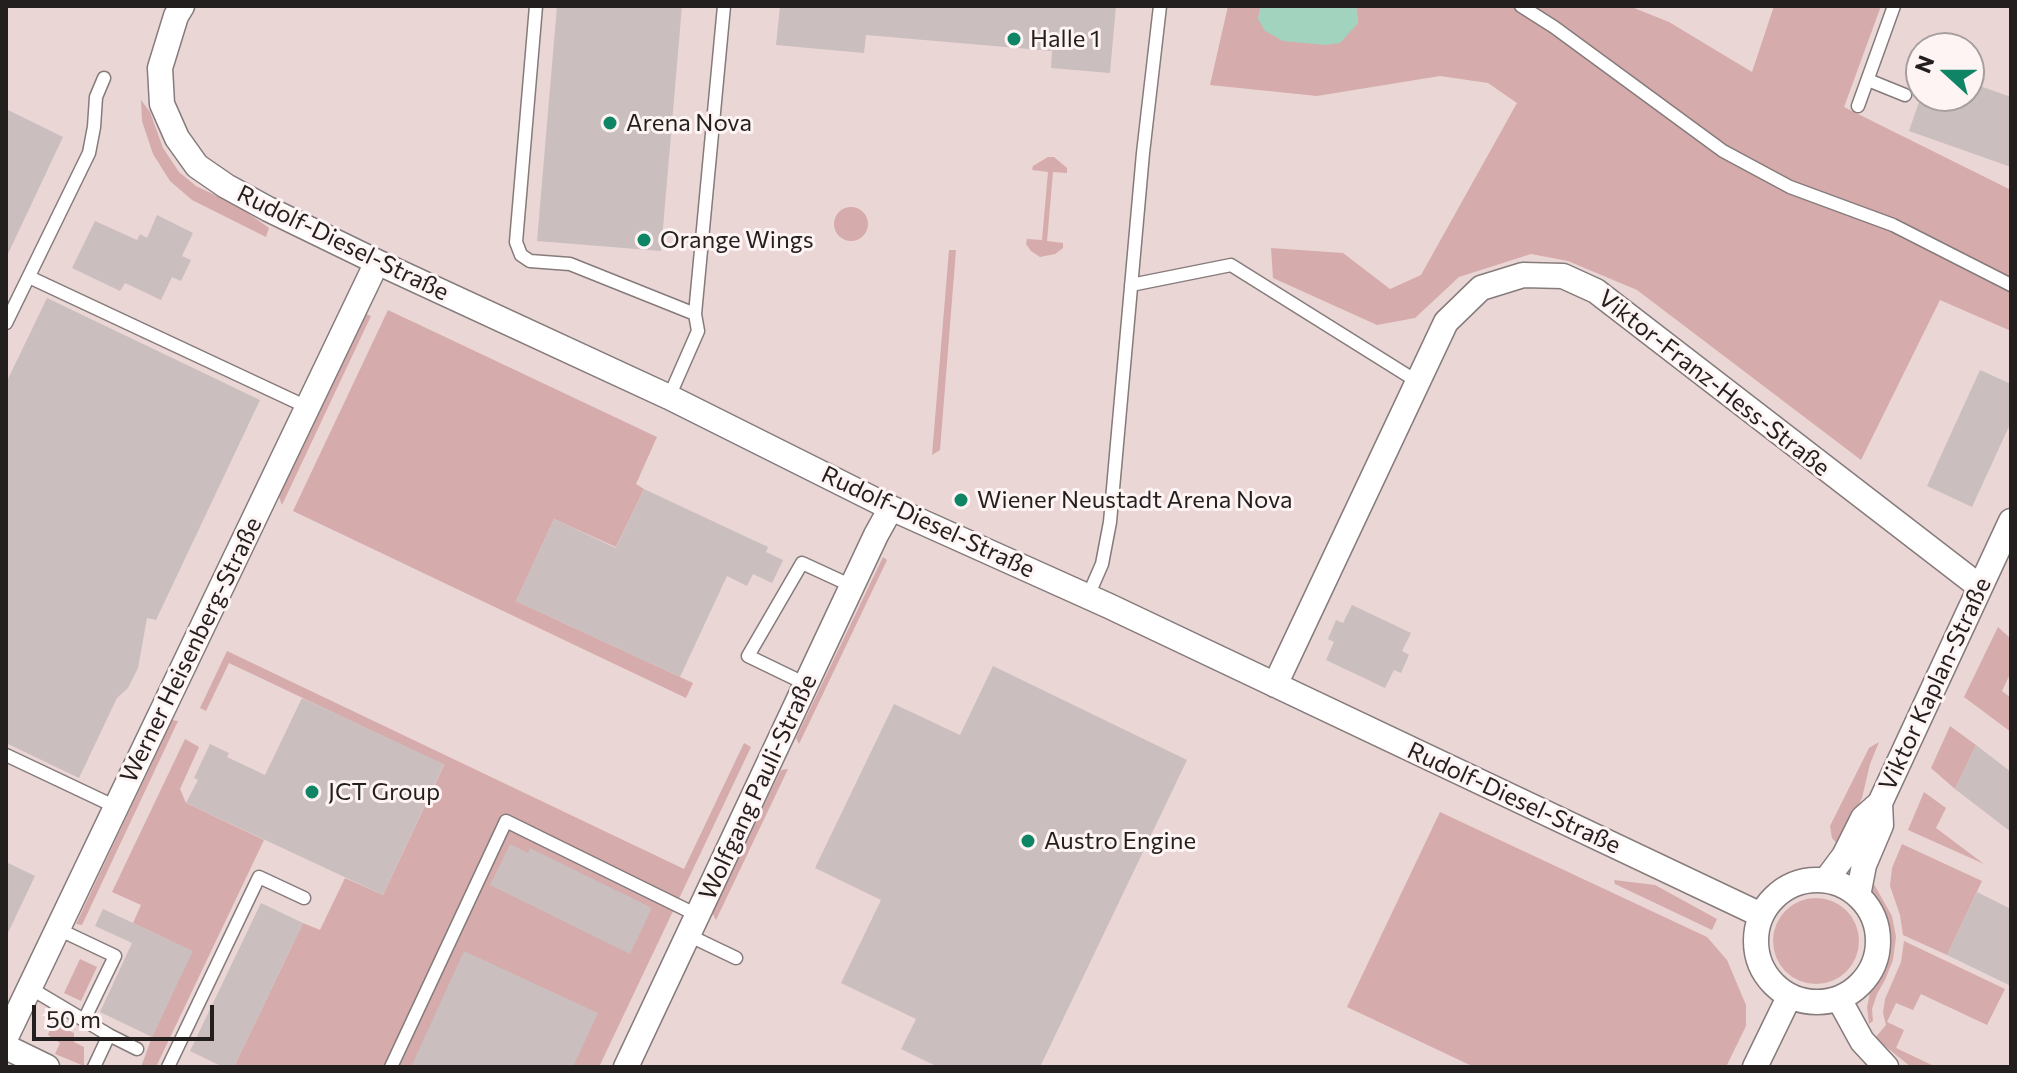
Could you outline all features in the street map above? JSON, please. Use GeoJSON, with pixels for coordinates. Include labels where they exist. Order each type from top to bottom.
{"type":"FeatureCollection","features":[{"type":"Feature","properties":{"kind":"street","name":"Rudolf-Diesel-Straße"},"geometry":{"type":"LineString","coordinates":[[182,6],[160,68],[162,104],[177,138],[197,166],[226,186],[377,262],[669,397],[891,508],[1088,596],[1761,915]]}},
{"type":"Feature","properties":{"kind":"street","name":"Werner Heisenberg-Straße"},"geometry":{"type":"LineString","coordinates":[[6,1037],[377,262]]}},
{"type":"Feature","properties":{"kind":"street","name":"Viktor-Franz-Hess-Straße"},"geometry":{"type":"LineString","coordinates":[[1275,685],[1446,322],[1481,288],[1523,275],[1563,276],[1596,291],[1980,587]]}},
{"type":"Feature","properties":{"kind":"street","name":"Wolfgang Pauli-Straße"},"geometry":{"type":"LineString","coordinates":[[626,1067],[891,508]]}},
{"type":"Feature","properties":{"kind":"street","name":"Viktor Kaplan-Straße"},"geometry":{"type":"LineString","coordinates":[[1842,887],[1844,856],[1863,818],[1880,803],[2011,521]]}},
{"type":"Feature","properties":{"kind":"street","name":"Viktor Kaplan-Straße"},"geometry":{"type":"LineString","coordinates":[[1842,887],[1864,865],[1881,825],[1880,803]]}},
{"type":"Feature","properties":{"kind":"street"},"geometry":{"type":"LineString","coordinates":[[1808,880],[1842,887],[1872,914],[1878,937],[1875,962],[1860,985],[1839,999],[1817,1004],[1789,997],[1772,985],[1759,964],[1755,938],[1761,915],[1773,898],[1789,886],[1808,880]]}},
{"type":"Feature","properties":{"kind":"street"},"geometry":{"type":"LineString","coordinates":[[1755,1067],[1789,997]]}},
{"type":"Feature","properties":{"kind":"street"},"geometry":{"type":"LineString","coordinates":[[1839,999],[1862,1041],[1886,1067]]}},
{"type":"Feature","properties":{"kind":"street"},"geometry":{"type":"LineString","coordinates":[[6,1047],[47,1067]]}},
{"type":"Feature","properties":{"kind":"lane"},"geometry":{"type":"LineString","coordinates":[[536,6],[516,242],[521,255],[530,261],[570,264],[695,314]]}},
{"type":"Feature","properties":{"kind":"lane"},"geometry":{"type":"LineString","coordinates":[[669,397],[698,331],[695,314],[724,6]]}},
{"type":"Feature","properties":{"kind":"lane"},"geometry":{"type":"LineString","coordinates":[[1088,596],[1102,564],[1110,522],[1160,6]]}},
{"type":"Feature","properties":{"kind":"lane"},"geometry":{"type":"LineString","coordinates":[[1521,6],[1723,151],[1790,187],[1893,225],[2011,285]]}},
{"type":"Feature","properties":{"kind":"lane"},"geometry":{"type":"LineString","coordinates":[[1858,106],[1894,6]]}},
{"type":"Feature","properties":{"kind":"lane"},"geometry":{"type":"LineString","coordinates":[[6,323],[89,153],[96,97],[104,78]]}},
{"type":"Feature","properties":{"kind":"lane"},"geometry":{"type":"LineString","coordinates":[[1868,80],[1905,95]]}},
{"type":"Feature","properties":{"kind":"lane"},"geometry":{"type":"LineString","coordinates":[[1131,285],[1231,265],[1418,382]]}},
{"type":"Feature","properties":{"kind":"lane"},"geometry":{"type":"LineString","coordinates":[[29,277],[307,407]]}},
{"type":"Feature","properties":{"kind":"lane"},"geometry":{"type":"LineString","coordinates":[[806,684],[748,656],[802,563],[852,586]]}},
{"type":"Feature","properties":{"kind":"lane"},"geometry":{"type":"LineString","coordinates":[[6,755],[116,807]]}},
{"type":"Feature","properties":{"kind":"lane"},"geometry":{"type":"LineString","coordinates":[[391,1067],[506,821],[693,925],[736,958]]}},
{"type":"Feature","properties":{"kind":"lane"},"geometry":{"type":"LineString","coordinates":[[168,1067],[259,877],[304,898]]}},
{"type":"Feature","properties":{"kind":"lane"},"geometry":{"type":"LineString","coordinates":[[58,929],[115,956],[84,1020]]}},
{"type":"Feature","properties":{"kind":"lane"},"geometry":{"type":"LineString","coordinates":[[30,988],[137,1049]]}},
{"type":"Feature","properties":{"kind":"lane"},"geometry":{"type":"LineString","coordinates":[[94,1067],[109,1035]]}},
{"type":"Feature","properties":{"kind":"shaded area"},"geometry":{"type":"Polygon","coordinates":[[[6,6],[2011,6],[2011,1067],[6,1067],[6,6]]]}},
{"type":"Feature","properties":{"kind":"shaded area"},"geometry":{"type":"Polygon","coordinates":[[[1228,6],[1261,6],[1258,19],[1358,23],[1356,6],[1629,6],[1669,22],[1752,72],[1774,6],[1881,6],[1844,107],[2011,190],[2011,331],[1940,300],[1861,460],[1637,290],[1568,261],[1531,254],[1459,277],[1415,318],[1377,325],[1273,278],[1271,248],[1343,253],[1390,289],[1421,275],[1517,103],[1488,83],[1440,76],[1317,96],[1210,85],[1228,6]]]}},
{"type":"Feature","properties":{"kind":"shaded area"},"geometry":{"type":"Polygon","coordinates":[[[1261,6],[1356,6],[1358,23],[1340,43],[1325,45],[1283,41],[1265,31],[1258,19],[1261,6]]]}},
{"type":"Feature","properties":{"kind":"shaded area"},"geometry":{"type":"Polygon","coordinates":[[[141,100],[150,112],[163,148],[179,172],[196,186],[238,206],[269,228],[266,237],[192,200],[170,181],[153,154],[142,121],[141,100]]]}},
{"type":"Feature","properties":{"kind":"shaded area"},"geometry":{"type":"Polygon","coordinates":[[[1054,157],[1067,168],[1067,173],[1053,172],[1047,241],[1063,243],[1063,248],[1055,254],[1040,257],[1026,244],[1027,239],[1042,240],[1048,172],[1032,170],[1033,166],[1054,157]]]}},
{"type":"Feature","properties":{"kind":"shaded area"},"geometry":{"type":"Polygon","coordinates":[[[851,207],[863,212],[868,224],[863,236],[851,241],[839,236],[834,224],[839,212],[851,207]]]}},
{"type":"Feature","properties":{"kind":"shaded area"},"geometry":{"type":"Polygon","coordinates":[[[949,250],[956,250],[940,450],[932,455],[949,250]]]}},
{"type":"Feature","properties":{"kind":"shaded area"},"geometry":{"type":"Polygon","coordinates":[[[388,310],[657,437],[636,484],[644,489],[616,547],[554,519],[516,601],[693,683],[686,698],[293,511],[388,310]]]}},
{"type":"Feature","properties":{"kind":"shaded area"},"geometry":{"type":"Polygon","coordinates":[[[366,314],[371,316],[282,505],[279,497],[366,314]]]}},
{"type":"Feature","properties":{"kind":"shaded area"},"geometry":{"type":"Polygon","coordinates":[[[883,557],[887,560],[799,744],[796,738],[883,557]]]}},
{"type":"Feature","properties":{"kind":"shaded area"},"geometry":{"type":"Polygon","coordinates":[[[1998,627],[2011,639],[2011,672],[2002,691],[2011,698],[2011,732],[1964,697],[1998,627]]]}},
{"type":"Feature","properties":{"kind":"shaded area"},"geometry":{"type":"Polygon","coordinates":[[[227,651],[684,869],[744,743],[751,747],[599,1067],[234,1067],[303,923],[320,930],[345,878],[383,895],[444,765],[229,663],[206,711],[200,708],[227,651]]]}},
{"type":"Feature","properties":{"kind":"shaded area"},"geometry":{"type":"Polygon","coordinates":[[[172,720],[178,721],[82,925],[76,924],[172,720]]]}},
{"type":"Feature","properties":{"kind":"shaded area"},"geometry":{"type":"Polygon","coordinates":[[[1950,726],[1976,745],[1955,789],[1931,768],[1950,726]]]}},
{"type":"Feature","properties":{"kind":"shaded area"},"geometry":{"type":"Polygon","coordinates":[[[185,739],[199,747],[180,789],[186,803],[264,840],[156,1067],[141,1067],[192,951],[133,923],[141,905],[112,892],[185,739]]]}},
{"type":"Feature","properties":{"kind":"shaded area"},"geometry":{"type":"Polygon","coordinates":[[[1879,742],[1862,798],[1838,845],[1832,838],[1830,826],[1869,748],[1879,742]]]}},
{"type":"Feature","properties":{"kind":"shaded area"},"geometry":{"type":"Polygon","coordinates":[[[788,769],[716,920],[712,913],[781,770],[788,769]]]}},
{"type":"Feature","properties":{"kind":"shaded area"},"geometry":{"type":"Polygon","coordinates":[[[1924,792],[1946,808],[1936,828],[1984,864],[1908,830],[1924,792]]]}},
{"type":"Feature","properties":{"kind":"shaded area"},"geometry":{"type":"Polygon","coordinates":[[[1440,812],[1707,937],[1727,960],[1746,1005],[1746,1026],[1726,1067],[1474,1067],[1347,1007],[1440,812]]]}},
{"type":"Feature","properties":{"kind":"shaded area"},"geometry":{"type":"Polygon","coordinates":[[[1902,844],[1982,881],[1947,955],[1903,935],[1890,886],[1892,868],[1902,844]]]}},
{"type":"Feature","properties":{"kind":"shaded area"},"geometry":{"type":"Polygon","coordinates":[[[1871,879],[1892,916],[1896,937],[1893,960],[1877,994],[1872,1009],[1873,1021],[1869,1024],[1867,1007],[1870,993],[1887,959],[1889,939],[1887,920],[1871,892],[1871,879]]]}},
{"type":"Feature","properties":{"kind":"shaded area"},"geometry":{"type":"Polygon","coordinates":[[[1614,880],[1655,885],[1717,919],[1712,930],[1615,884],[1614,880]]]}},
{"type":"Feature","properties":{"kind":"shaded area"},"geometry":{"type":"Polygon","coordinates":[[[1816,898],[1832,902],[1846,911],[1855,925],[1859,941],[1855,957],[1846,971],[1832,980],[1816,984],[1800,980],[1786,971],[1777,957],[1773,941],[1777,925],[1786,911],[1800,902],[1816,898]]]}},
{"type":"Feature","properties":{"kind":"shaded area"},"geometry":{"type":"Polygon","coordinates":[[[1904,941],[2005,989],[1987,1025],[1921,994],[1913,1010],[1896,1003],[1887,1022],[1904,1030],[1896,1048],[1936,1067],[1911,1067],[1875,1038],[1886,1025],[1883,1013],[1885,999],[1901,962],[1904,941]]]}},
{"type":"Feature","properties":{"kind":"shaded area"},"geometry":{"type":"Polygon","coordinates":[[[80,959],[97,967],[81,1001],[64,993],[80,959]]]}},
{"type":"Feature","properties":{"kind":"shaded area"},"geometry":{"type":"Polygon","coordinates":[[[52,1022],[74,1033],[74,1042],[84,1047],[84,1066],[55,1054],[60,1043],[48,1035],[52,1022]]]}},
{"type":"Feature","properties":{"kind":"building","name":"Arena Nova"},"geometry":{"type":"Polygon","coordinates":[[[557,6],[682,6],[661,251],[537,241],[557,6]]]}},
{"type":"Feature","properties":{"kind":"building","name":"Arena Nova"},"geometry":{"type":"Polygon","coordinates":[[[780,6],[1116,6],[1110,73],[1051,68],[1052,51],[866,35],[864,53],[776,45],[780,6]]]}},
{"type":"Feature","properties":{"kind":"building"},"geometry":{"type":"Polygon","coordinates":[[[1985,88],[2011,97],[2011,167],[1909,131],[1916,112],[1985,112],[1985,88]]]}},
{"type":"Feature","properties":{"kind":"building"},"geometry":{"type":"Polygon","coordinates":[[[6,109],[63,137],[6,258],[6,109]]]}},
{"type":"Feature","properties":{"kind":"building"},"geometry":{"type":"Polygon","coordinates":[[[157,215],[193,233],[182,256],[191,260],[181,281],[172,277],[161,300],[125,283],[120,291],[72,268],[95,221],[137,240],[140,234],[147,238],[157,215]]]}},
{"type":"Feature","properties":{"kind":"building"},"geometry":{"type":"Polygon","coordinates":[[[47,298],[260,400],[156,620],[147,618],[138,668],[128,688],[117,698],[79,778],[6,743],[6,383],[47,298]]]}},
{"type":"Feature","properties":{"kind":"building"},"geometry":{"type":"Polygon","coordinates":[[[1980,370],[2011,384],[2011,422],[1972,507],[1927,486],[1980,370]]]}},
{"type":"Feature","properties":{"kind":"building"},"geometry":{"type":"Polygon","coordinates":[[[644,489],[768,547],[766,552],[783,560],[772,583],[753,574],[747,586],[727,576],[680,677],[516,601],[554,519],[616,548],[644,489]]]}},
{"type":"Feature","properties":{"kind":"building"},"geometry":{"type":"Polygon","coordinates":[[[1352,605],[1411,633],[1402,651],[1409,655],[1401,673],[1394,670],[1385,688],[1326,660],[1334,642],[1328,639],[1336,620],[1343,623],[1352,605]]]}},
{"type":"Feature","properties":{"kind":"building","name":"Austro Engine"},"geometry":{"type":"Polygon","coordinates":[[[993,666],[1187,760],[1040,1067],[938,1067],[901,1049],[916,1019],[841,983],[881,900],[815,868],[894,704],[960,735],[993,666]]]}},
{"type":"Feature","properties":{"kind":"building","name":"JCT Group"},"geometry":{"type":"Polygon","coordinates":[[[302,698],[444,764],[383,895],[186,803],[198,780],[194,778],[210,744],[229,753],[227,757],[265,775],[302,698]]]}},
{"type":"Feature","properties":{"kind":"building"},"geometry":{"type":"Polygon","coordinates":[[[1976,745],[2011,772],[2011,832],[1955,789],[1976,745]]]}},
{"type":"Feature","properties":{"kind":"building"},"geometry":{"type":"Polygon","coordinates":[[[510,844],[528,853],[530,848],[652,908],[630,954],[490,885],[510,844]]]}},
{"type":"Feature","properties":{"kind":"building"},"geometry":{"type":"Polygon","coordinates":[[[6,862],[35,876],[6,937],[6,862]]]}},
{"type":"Feature","properties":{"kind":"building"},"geometry":{"type":"Polygon","coordinates":[[[1977,892],[2011,909],[2011,986],[1947,955],[1977,892]]]}},
{"type":"Feature","properties":{"kind":"building"},"geometry":{"type":"Polygon","coordinates":[[[261,903],[303,923],[234,1067],[223,1067],[190,1051],[261,903]]]}},
{"type":"Feature","properties":{"kind":"building"},"geometry":{"type":"Polygon","coordinates":[[[103,909],[193,951],[152,1037],[100,1012],[132,943],[95,926],[103,909]]]}},
{"type":"Feature","properties":{"kind":"building"},"geometry":{"type":"Polygon","coordinates":[[[464,951],[598,1013],[573,1067],[411,1067],[464,951]]]}},
{"type":"Feature","properties":{"kind":"place","name":"Halle 1"},"geometry":{"type":"Point","coordinates":[1014,39]}},
{"type":"Feature","properties":{"kind":"place","name":"Arena Nova"},"geometry":{"type":"Point","coordinates":[610,123]}},
{"type":"Feature","properties":{"kind":"place","name":"Orange Wings"},"geometry":{"type":"Point","coordinates":[644,240]}},
{"type":"Feature","properties":{"kind":"place","name":"Wiener Neustadt Arena Nova"},"geometry":{"type":"Point","coordinates":[961,500]}},
{"type":"Feature","properties":{"kind":"place","name":"JCT Group"},"geometry":{"type":"Point","coordinates":[312,792]}},
{"type":"Feature","properties":{"kind":"place","name":"Austro Engine"},"geometry":{"type":"Point","coordinates":[1028,841]}}]}
